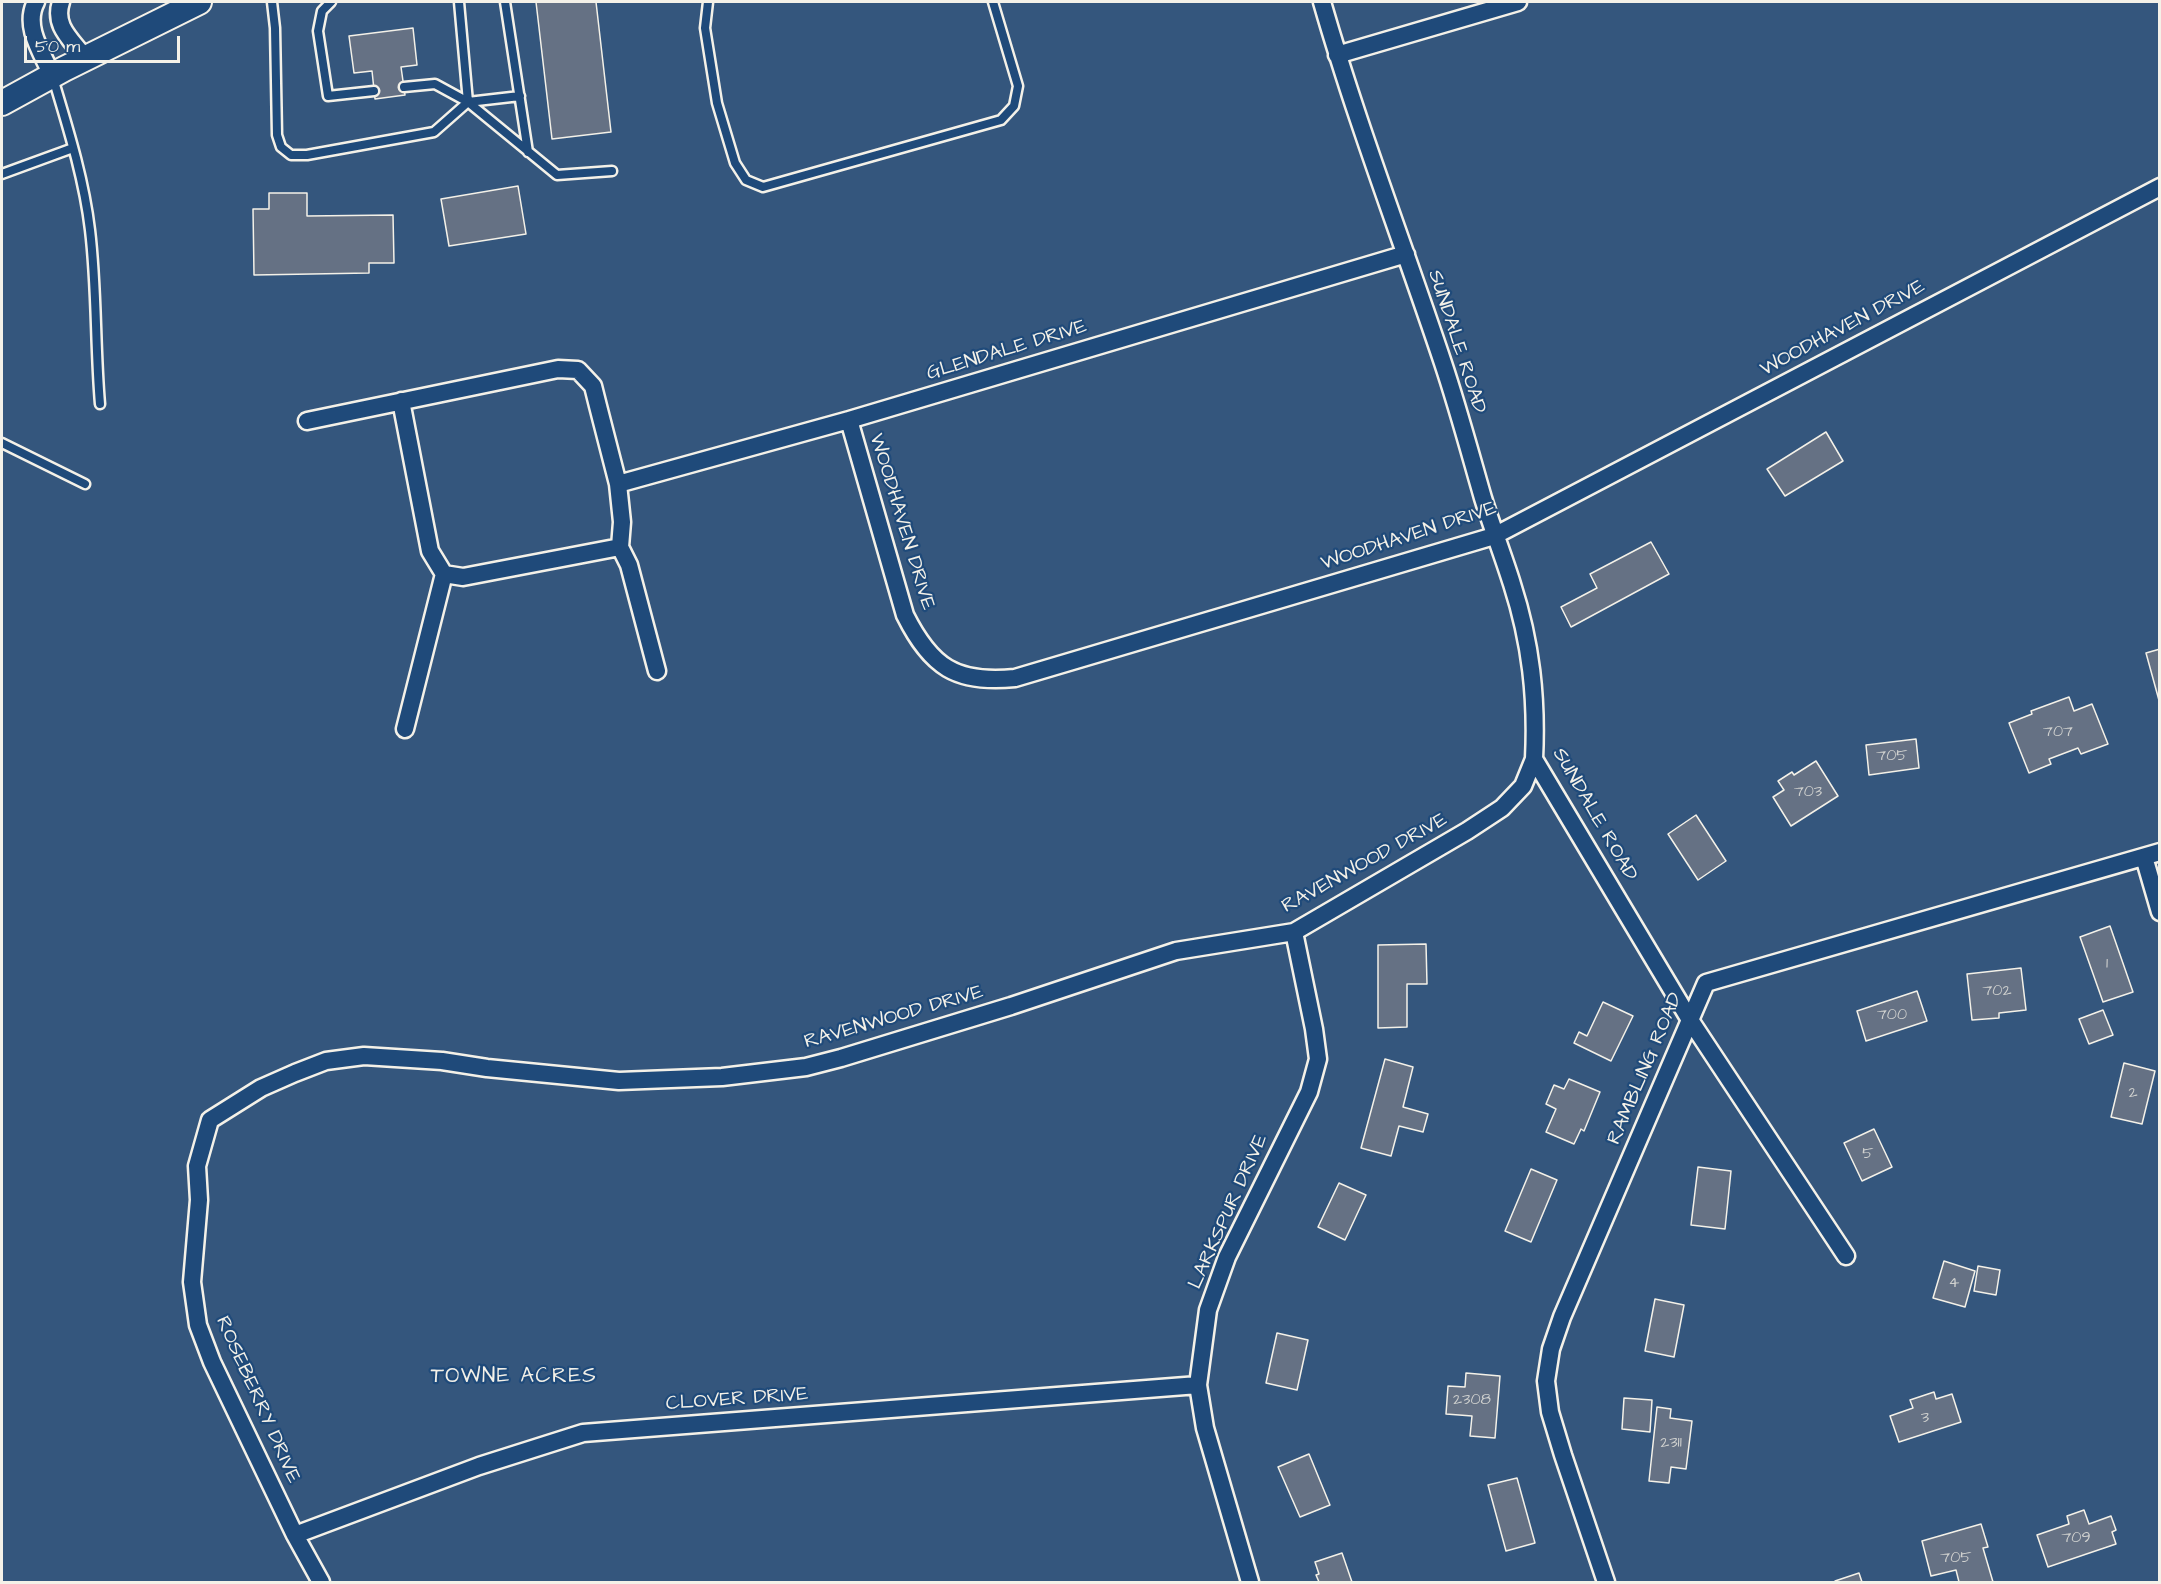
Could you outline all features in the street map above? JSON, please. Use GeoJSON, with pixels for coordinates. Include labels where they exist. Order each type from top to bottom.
{"type":"FeatureCollection","features":[{"type":"Feature","properties":{"kind":"main road"},"geometry":{"type":"LineString","coordinates":[[2,103],[52,75],[199,2]]}},
{"type":"Feature","properties":{"kind":"street"},"geometry":{"type":"LineString","coordinates":[[36,2],[32,8],[32,33],[52,75]]}},
{"type":"Feature","properties":{"kind":"street"},"geometry":{"type":"LineString","coordinates":[[62,2],[57,14],[60,25],[86,58]]}},
{"type":"Feature","properties":{"kind":"street","name":"SUNDALE ROAD"},"geometry":{"type":"LineString","coordinates":[[1322,2],[1337,55],[1444,367],[1494,536],[1512,584],[1533,680],[1536,719],[1534,759],[1690,1020],[1846,1256]]}},
{"type":"Feature","properties":{"kind":"street"},"geometry":{"type":"LineString","coordinates":[[1337,55],[1518,2]]}},
{"type":"Feature","properties":{"kind":"street","name":"WOODHAVEN DRIVE"},"geometry":{"type":"LineString","coordinates":[[849,420],[905,615],[916,638],[929,655],[950,670],[972,678],[994,680],[1015,678],[1494,536],[2160,187]]}},
{"type":"Feature","properties":{"kind":"street","name":"GLENDALE DRIVE"},"geometry":{"type":"LineString","coordinates":[[618,484],[849,420],[1406,254]]}},
{"type":"Feature","properties":{"kind":"street"},"geometry":{"type":"LineString","coordinates":[[307,421],[558,369],[578,370],[593,386],[618,484],[622,522],[620,546],[629,565],[657,671]]}},
{"type":"Feature","properties":{"kind":"street"},"geometry":{"type":"LineString","coordinates":[[401,401],[430,551],[444,574],[405,729]]}},
{"type":"Feature","properties":{"kind":"street"},"geometry":{"type":"LineString","coordinates":[[444,574],[463,577],[620,546]]}},
{"type":"Feature","properties":{"kind":"street","name":"RAVENWOOD DRIVE"},"geometry":{"type":"LineString","coordinates":[[210,1120],[261,1088],[295,1073],[326,1061],[364,1056],[442,1061],[487,1068],[619,1081],[722,1077],[806,1067],[877,1048],[1176,951],[1294,932],[1467,831],[1502,808],[1522,786],[1534,759]]}},
{"type":"Feature","properties":{"kind":"street"},"geometry":{"type":"LineString","coordinates":[[2152,855],[2160,912]]}},
{"type":"Feature","properties":{"kind":"street","name":"RAMBLING ROAD"},"geometry":{"type":"LineString","coordinates":[[1606,1582],[1550,1412],[1546,1381],[1551,1350],[1562,1317],[1706,983],[2152,855]]}},
{"type":"Feature","properties":{"kind":"street","name":"LARKSPUR DRIVE"},"geometry":{"type":"LineString","coordinates":[[1249,1581],[1205,1428],[1198,1385],[1208,1310],[1227,1257],[1309,1092],[1318,1059],[1294,932]]}},
{"type":"Feature","properties":{"kind":"street","name":"ROSEBERRY DRIVE"},"geometry":{"type":"LineString","coordinates":[[210,1120],[197,1166],[199,1200],[192,1282],[198,1324],[212,1362],[295,1535],[321,1582]]}},
{"type":"Feature","properties":{"kind":"street","name":"CLOVER DRIVE"},"geometry":{"type":"LineString","coordinates":[[295,1535],[478,1466],[583,1433],[1198,1385]]}},
{"type":"Feature","properties":{"kind":"lane"},"geometry":{"type":"LineString","coordinates":[[272,2],[275,28],[277,135],[281,147],[291,155],[306,155],[434,132],[468,102],[520,96]]}},
{"type":"Feature","properties":{"kind":"lane"},"geometry":{"type":"LineString","coordinates":[[331,2],[322,11],[318,31],[328,96],[374,91]]}},
{"type":"Feature","properties":{"kind":"lane"},"geometry":{"type":"LineString","coordinates":[[459,2],[468,102]]}},
{"type":"Feature","properties":{"kind":"lane"},"geometry":{"type":"LineString","coordinates":[[505,2],[528,152]]}},
{"type":"Feature","properties":{"kind":"lane"},"geometry":{"type":"LineString","coordinates":[[708,2],[705,28],[717,103],[735,163],[747,180],[762,187],[1001,120],[1014,106],[1018,86],[993,2]]}},
{"type":"Feature","properties":{"kind":"lane"},"geometry":{"type":"LineString","coordinates":[[52,75],[74,148],[90,228],[97,311],[100,404]]}},
{"type":"Feature","properties":{"kind":"lane"},"geometry":{"type":"LineString","coordinates":[[404,87],[435,84],[468,102],[557,176],[612,171]]}},
{"type":"Feature","properties":{"kind":"lane"},"geometry":{"type":"LineString","coordinates":[[2,174],[74,148]]}},
{"type":"Feature","properties":{"kind":"lane"},"geometry":{"type":"LineString","coordinates":[[2,443],[85,484]]}},
{"type":"Feature","properties":{"kind":"building"},"geometry":{"type":"Polygon","coordinates":[[[536,2],[596,2],[611,132],[552,139],[536,2]]]}},
{"type":"Feature","properties":{"kind":"building"},"geometry":{"type":"Polygon","coordinates":[[[413,28],[417,65],[401,67],[405,95],[375,99],[372,71],[354,73],[349,36],[413,28]]]}},
{"type":"Feature","properties":{"kind":"building"},"geometry":{"type":"Polygon","coordinates":[[[518,186],[526,234],[449,246],[441,199],[518,186]]]}},
{"type":"Feature","properties":{"kind":"building"},"geometry":{"type":"Polygon","coordinates":[[[269,193],[307,193],[307,216],[393,215],[394,263],[369,263],[369,273],[254,275],[253,209],[269,209],[269,193]]]}},
{"type":"Feature","properties":{"kind":"building"},"geometry":{"type":"Polygon","coordinates":[[[1826,432],[1843,461],[1785,496],[1767,469],[1826,432]]]}},
{"type":"Feature","properties":{"kind":"building"},"geometry":{"type":"Polygon","coordinates":[[[1651,542],[1669,574],[1571,627],[1561,607],[1597,588],[1590,574],[1651,542]]]}},
{"type":"Feature","properties":{"kind":"building"},"geometry":{"type":"Polygon","coordinates":[[[2160,649],[2160,704],[2146,653],[2160,649]]]}},
{"type":"Feature","properties":{"kind":"building"},"geometry":{"type":"Polygon","coordinates":[[[2069,697],[2074,711],[2092,704],[2108,744],[2081,754],[2078,748],[2049,759],[2051,764],[2029,773],[2009,723],[2032,714],[2031,711],[2069,697]]]}},
{"type":"Feature","properties":{"kind":"building"},"geometry":{"type":"Polygon","coordinates":[[[1916,739],[1919,768],[1869,775],[1866,745],[1916,739]]]}},
{"type":"Feature","properties":{"kind":"building"},"geometry":{"type":"Polygon","coordinates":[[[1816,761],[1838,796],[1791,826],[1773,797],[1784,790],[1778,781],[1792,772],[1794,775],[1816,761]]]}},
{"type":"Feature","properties":{"kind":"building"},"geometry":{"type":"Polygon","coordinates":[[[1696,815],[1726,861],[1698,880],[1668,834],[1696,815]]]}},
{"type":"Feature","properties":{"kind":"building"},"geometry":{"type":"Polygon","coordinates":[[[2110,926],[2133,992],[2103,1002],[2080,937],[2110,926]]]}},
{"type":"Feature","properties":{"kind":"building"},"geometry":{"type":"Polygon","coordinates":[[[1426,944],[1427,984],[1407,984],[1407,1027],[1378,1028],[1378,945],[1426,944]]]}},
{"type":"Feature","properties":{"kind":"building"},"geometry":{"type":"Polygon","coordinates":[[[2021,968],[2026,1010],[1999,1013],[1999,1018],[1972,1020],[1967,974],[2021,968]]]}},
{"type":"Feature","properties":{"kind":"building"},"geometry":{"type":"Polygon","coordinates":[[[1917,991],[1927,1021],[1866,1041],[1857,1011],[1917,991]]]}},
{"type":"Feature","properties":{"kind":"building"},"geometry":{"type":"Polygon","coordinates":[[[1603,1002],[1633,1016],[1611,1061],[1574,1043],[1579,1032],[1587,1036],[1603,1002]]]}},
{"type":"Feature","properties":{"kind":"building"},"geometry":{"type":"Polygon","coordinates":[[[2103,1010],[2113,1035],[2089,1044],[2079,1019],[2103,1010]]]}},
{"type":"Feature","properties":{"kind":"building"},"geometry":{"type":"Polygon","coordinates":[[[1385,1059],[1413,1067],[1403,1107],[1428,1114],[1423,1132],[1399,1126],[1391,1156],[1361,1148],[1385,1059]]]}},
{"type":"Feature","properties":{"kind":"building"},"geometry":{"type":"Polygon","coordinates":[[[2124,1063],[2155,1071],[2142,1124],[2111,1117],[2124,1063]]]}},
{"type":"Feature","properties":{"kind":"building"},"geometry":{"type":"Polygon","coordinates":[[[1569,1079],[1600,1092],[1584,1131],[1581,1129],[1574,1144],[1546,1132],[1556,1109],[1546,1104],[1554,1085],[1564,1089],[1569,1079]]]}},
{"type":"Feature","properties":{"kind":"building"},"geometry":{"type":"Polygon","coordinates":[[[1874,1129],[1892,1167],[1862,1181],[1844,1143],[1874,1129]]]}},
{"type":"Feature","properties":{"kind":"building"},"geometry":{"type":"Polygon","coordinates":[[[1698,1167],[1731,1171],[1725,1229],[1691,1225],[1698,1167]]]}},
{"type":"Feature","properties":{"kind":"building"},"geometry":{"type":"Polygon","coordinates":[[[1531,1169],[1557,1180],[1531,1242],[1505,1231],[1531,1169]]]}},
{"type":"Feature","properties":{"kind":"building"},"geometry":{"type":"Polygon","coordinates":[[[1339,1183],[1366,1195],[1345,1240],[1318,1227],[1339,1183]]]}},
{"type":"Feature","properties":{"kind":"building"},"geometry":{"type":"Polygon","coordinates":[[[1944,1261],[1975,1271],[1965,1307],[1933,1298],[1944,1261]]]}},
{"type":"Feature","properties":{"kind":"building"},"geometry":{"type":"Polygon","coordinates":[[[1978,1266],[2000,1270],[1996,1295],[1974,1291],[1978,1266]]]}},
{"type":"Feature","properties":{"kind":"building"},"geometry":{"type":"Polygon","coordinates":[[[1655,1299],[1684,1305],[1674,1357],[1645,1351],[1655,1299]]]}},
{"type":"Feature","properties":{"kind":"building"},"geometry":{"type":"Polygon","coordinates":[[[1277,1333],[1308,1340],[1297,1390],[1266,1383],[1277,1333]]]}},
{"type":"Feature","properties":{"kind":"building"},"geometry":{"type":"Polygon","coordinates":[[[1466,1373],[1500,1376],[1495,1438],[1470,1436],[1472,1416],[1446,1414],[1448,1386],[1465,1387],[1466,1373]]]}},
{"type":"Feature","properties":{"kind":"building"},"geometry":{"type":"Polygon","coordinates":[[[1934,1392],[1936,1399],[1952,1394],[1961,1422],[1899,1442],[1890,1416],[1913,1408],[1910,1400],[1934,1392]]]}},
{"type":"Feature","properties":{"kind":"building"},"geometry":{"type":"Polygon","coordinates":[[[1624,1398],[1652,1400],[1650,1432],[1622,1429],[1624,1398]]]}},
{"type":"Feature","properties":{"kind":"building"},"geometry":{"type":"Polygon","coordinates":[[[1657,1407],[1671,1409],[1670,1418],[1692,1421],[1686,1469],[1671,1467],[1669,1483],[1649,1481],[1657,1407]]]}},
{"type":"Feature","properties":{"kind":"building"},"geometry":{"type":"Polygon","coordinates":[[[1309,1454],[1330,1505],[1300,1517],[1278,1467],[1309,1454]]]}},
{"type":"Feature","properties":{"kind":"building"},"geometry":{"type":"Polygon","coordinates":[[[1517,1478],[1535,1543],[1506,1551],[1488,1485],[1517,1478]]]}},
{"type":"Feature","properties":{"kind":"building"},"geometry":{"type":"Polygon","coordinates":[[[2084,1510],[2089,1524],[2111,1516],[2116,1530],[2112,1532],[2116,1544],[2048,1567],[2037,1535],[2069,1524],[2067,1516],[2084,1510]]]}},
{"type":"Feature","properties":{"kind":"building"},"geometry":{"type":"Polygon","coordinates":[[[1981,1524],[1988,1547],[1983,1548],[1993,1582],[1959,1582],[1956,1570],[1931,1576],[1922,1541],[1981,1524]]]}},
{"type":"Feature","properties":{"kind":"building"},"geometry":{"type":"Polygon","coordinates":[[[1342,1553],[1352,1582],[1319,1582],[1315,1562],[1342,1553]]]}},
{"type":"Feature","properties":{"kind":"building"},"geometry":{"type":"Polygon","coordinates":[[[1859,1573],[1862,1582],[1835,1581],[1859,1573]]]}},
{"type":"Feature","properties":{"kind":"district","name":"TOWNE ACRES"},"geometry":{"type":"Point","coordinates":[514,1378]}}]}
